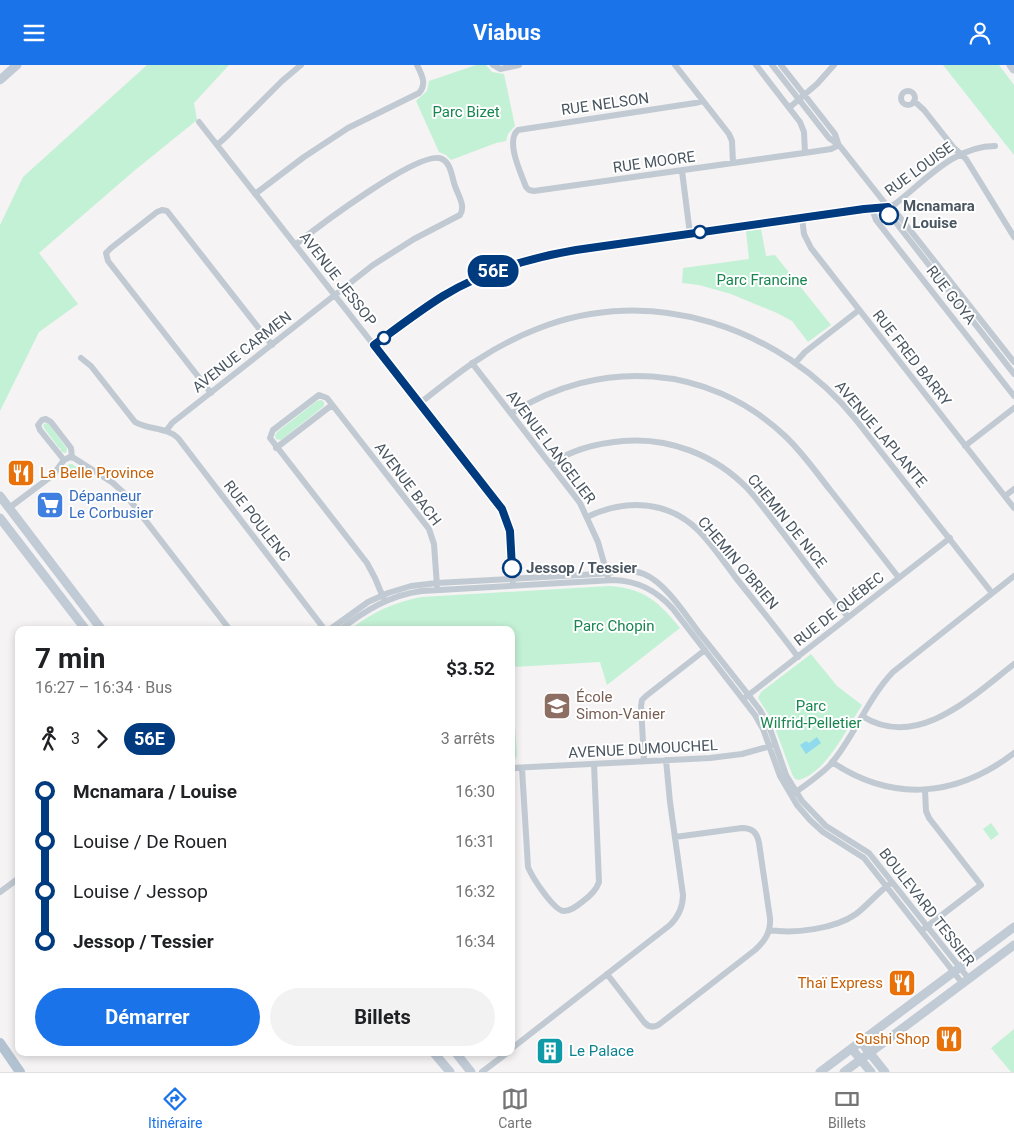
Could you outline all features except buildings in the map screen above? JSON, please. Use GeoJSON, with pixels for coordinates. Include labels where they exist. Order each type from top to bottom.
{"type":"FeatureCollection","features":[{"type":"Feature","properties":{"kind":"main road"},"geometry":{"type":"LineString","coordinates":[[0,1043],[20,1072]]}},
{"type":"Feature","properties":{"kind":"street"},"geometry":{"type":"LineString","coordinates":[[0,80],[17,65]]}},
{"type":"Feature","properties":{"kind":"street"},"geometry":{"type":"LineString","coordinates":[[216,145],[287,76],[302,65]]}},
{"type":"Feature","properties":{"kind":"street"},"geometry":{"type":"LineString","coordinates":[[255,194],[304,157],[348,128],[419,93],[423,88],[424,82],[417,65]]}},
{"type":"Feature","properties":{"kind":"street"},"geometry":{"type":"LineString","coordinates":[[494,66],[502,69],[519,65]]}},
{"type":"Feature","properties":{"kind":"street"},"geometry":{"type":"LineString","coordinates":[[675,65],[730,136],[733,163]]}},
{"type":"Feature","properties":{"kind":"street"},"geometry":{"type":"LineString","coordinates":[[756,65],[790,107],[803,129],[805,153]]}},
{"type":"Feature","properties":{"kind":"street"},"geometry":{"type":"LineString","coordinates":[[772,65],[835,134],[839,145],[888,207],[895,211],[1014,362]]}},
{"type":"Feature","properties":{"kind":"street"},"geometry":{"type":"LineString","coordinates":[[781,65],[802,97]]}},
{"type":"Feature","properties":{"kind":"street"},"geometry":{"type":"LineString","coordinates":[[790,107],[834,65]]}},
{"type":"Feature","properties":{"kind":"street"},"geometry":{"type":"LineString","coordinates":[[1011,65],[1014,69]]}},
{"type":"Feature","properties":{"kind":"street","name":"RUE NELSON"},"geometry":{"type":"LineString","coordinates":[[513,136],[518,130],[703,101]]}},
{"type":"Feature","properties":{"kind":"street"},"geometry":{"type":"LineString","coordinates":[[914,101],[967,160],[1014,237]]}},
{"type":"Feature","properties":{"kind":"street","name":"AVENUE JESSOP"},"geometry":{"type":"LineString","coordinates":[[199,122],[504,513],[510,531],[513,582]]}},
{"type":"Feature","properties":{"kind":"street","name":"RUE MOORE"},"geometry":{"type":"LineString","coordinates":[[513,136],[513,147],[525,185],[530,191],[805,153],[829,149],[839,145]]}},
{"type":"Feature","properties":{"kind":"street","name":"RUE LOUISE"},"geometry":{"type":"LineString","coordinates":[[374,345],[445,295],[470,281],[504,267],[556,253],[888,207],[895,204],[960,154],[975,148],[995,146]]}},
{"type":"Feature","properties":{"kind":"street","name":"AVENUE CARMEN"},"geometry":{"type":"LineString","coordinates":[[166,431],[170,425],[335,294],[392,252],[460,215],[463,207],[447,162],[439,158],[433,158],[391,178],[346,206],[295,245]]}},
{"type":"Feature","properties":{"kind":"street"},"geometry":{"type":"LineString","coordinates":[[682,171],[690,234]]}},
{"type":"Feature","properties":{"kind":"street"},"geometry":{"type":"LineString","coordinates":[[888,207],[890,215],[1014,374]]}},
{"type":"Feature","properties":{"kind":"street","name":"RUE GOYA"},"geometry":{"type":"LineString","coordinates":[[872,209],[876,220],[1014,396]]}},
{"type":"Feature","properties":{"kind":"street"},"geometry":{"type":"LineString","coordinates":[[211,393],[108,261],[106,253],[111,248],[157,212],[166,211],[272,345]]}},
{"type":"Feature","properties":{"kind":"street","name":"RUE FRED BARRY"},"geometry":{"type":"LineString","coordinates":[[802,218],[804,234],[811,248],[1014,508]]}},
{"type":"Feature","properties":{"kind":"street"},"geometry":{"type":"LineString","coordinates":[[796,362],[805,352],[859,310]]}},
{"type":"Feature","properties":{"kind":"street","name":"AVENUE LAPLANTE"},"geometry":{"type":"LineString","coordinates":[[420,404],[472,363],[500,345],[547,325],[593,314],[625,311],[660,312],[715,323],[754,338],[796,362],[829,389],[847,408],[992,593]]}},
{"type":"Feature","properties":{"kind":"street"},"geometry":{"type":"LineString","coordinates":[[81,358],[94,370],[136,422],[145,427],[166,431]]}},
{"type":"Feature","properties":{"kind":"street","name":"AVENUE LANGELIER"},"geometry":{"type":"LineString","coordinates":[[472,363],[571,490],[588,517],[600,547],[608,577]]}},
{"type":"Feature","properties":{"kind":"street"},"geometry":{"type":"LineString","coordinates":[[512,413],[559,389],[615,376],[644,376],[672,379],[720,393],[758,414],[791,442],[899,578]]}},
{"type":"Feature","properties":{"kind":"street"},"geometry":{"type":"LineString","coordinates":[[276,448],[332,405],[325,397],[318,396],[273,430],[270,435],[271,441],[276,448],[367,563],[383,598]]}},
{"type":"Feature","properties":{"kind":"street","name":"AVENUE BACH"},"geometry":{"type":"LineString","coordinates":[[332,405],[429,529],[434,544],[437,586]]}},
{"type":"Feature","properties":{"kind":"street"},"geometry":{"type":"LineString","coordinates":[[965,446],[1014,408]]}},
{"type":"Feature","properties":{"kind":"street"},"geometry":{"type":"LineString","coordinates":[[64,460],[40,430],[38,425],[42,420],[46,419],[51,422],[71,448],[72,457]]}},
{"type":"Feature","properties":{"kind":"street","name":"RUE POULENC"},"geometry":{"type":"LineString","coordinates":[[166,431],[178,438],[322,626]]}},
{"type":"Feature","properties":{"kind":"street","name":"CHEMIN DE NICE"},"geometry":{"type":"LineString","coordinates":[[551,464],[591,447],[611,442],[633,440],[654,441],[675,446],[708,459],[726,470],[748,489],[848,617]]}},
{"type":"Feature","properties":{"kind":"street"},"geometry":{"type":"LineString","coordinates":[[72,457],[64,460],[55,473],[4,509],[0,517],[83,626]]}},
{"type":"Feature","properties":{"kind":"street"},"geometry":{"type":"LineString","coordinates":[[72,457],[113,483],[125,494],[227,626]]}},
{"type":"Feature","properties":{"kind":"street"},"geometry":{"type":"LineString","coordinates":[[1005,496],[1014,489]]}},
{"type":"Feature","properties":{"kind":"street"},"geometry":{"type":"LineString","coordinates":[[0,496],[4,509],[99,626]]}},
{"type":"Feature","properties":{"kind":"street","name":"CHEMIN O'BRIEN"},"geometry":{"type":"LineString","coordinates":[[588,517],[616,506],[638,504],[665,509],[685,519],[705,538],[798,657]]}},
{"type":"Feature","properties":{"kind":"street"},"geometry":{"type":"LineString","coordinates":[[0,532],[12,533]]}},
{"type":"Feature","properties":{"kind":"street","name":"RUE DE QUÉBEC"},"geometry":{"type":"LineString","coordinates":[[746,698],[950,538]]}},
{"type":"Feature","properties":{"kind":"street","name":"BOULEVARD TESSIER"},"geometry":{"type":"LineString","coordinates":[[608,577],[625,571],[636,572],[657,582],[674,600],[746,698],[772,746],[793,793],[814,824],[833,839],[862,856],[889,884],[966,981]]}},
{"type":"Feature","properties":{"kind":"street"},"geometry":{"type":"LineString","coordinates":[[793,793],[832,762],[881,685],[897,668],[1014,576]]}},
{"type":"Feature","properties":{"kind":"street","name":"BOULEVARD TESSIER"},"geometry":{"type":"LineString","coordinates":[[334,626],[357,609],[411,586],[608,577],[634,582],[655,592],[672,609],[746,698]]}},
{"type":"Feature","properties":{"kind":"street","name":"BOULEVARD TESSIER"},"geometry":{"type":"LineString","coordinates":[[345,626],[383,598]]}},
{"type":"Feature","properties":{"kind":"street"},"geometry":{"type":"LineString","coordinates":[[644,761],[642,700],[705,651]]}},
{"type":"Feature","properties":{"kind":"street"},"geometry":{"type":"LineString","coordinates":[[862,716],[874,722],[891,726],[914,725],[936,720],[957,709],[1014,664]]}},
{"type":"Feature","properties":{"kind":"street","name":"AVENUE DUMOUCHEL"},"geometry":{"type":"LineString","coordinates":[[515,768],[724,756],[749,753],[772,746]]}},
{"type":"Feature","properties":{"kind":"street"},"geometry":{"type":"LineString","coordinates":[[832,762],[852,774],[881,785],[901,789],[925,790],[945,787],[974,778],[992,769],[1014,753]]}},
{"type":"Feature","properties":{"kind":"street"},"geometry":{"type":"LineString","coordinates":[[515,1046],[672,923],[680,912],[683,895],[666,760]]}},
{"type":"Feature","properties":{"kind":"street"},"geometry":{"type":"LineString","coordinates":[[522,768],[528,867],[553,904],[558,909],[565,911],[573,909],[593,893],[599,882],[594,764]]}},
{"type":"Feature","properties":{"kind":"street"},"geometry":{"type":"LineString","coordinates":[[924,928],[980,885],[929,818],[926,811],[925,790]]}},
{"type":"Feature","properties":{"kind":"street"},"geometry":{"type":"LineString","coordinates":[[607,974],[645,1024],[650,1027],[656,1026],[754,950],[764,940],[769,930],[769,908],[758,840],[755,832],[751,829],[742,828],[675,837]]}},
{"type":"Feature","properties":{"kind":"street"},"geometry":{"type":"LineString","coordinates":[[0,892],[15,881]]}},
{"type":"Feature","properties":{"kind":"street"},"geometry":{"type":"LineString","coordinates":[[769,930],[821,928],[840,923],[857,913],[889,884]]}},
{"type":"Feature","properties":{"kind":"street"},"geometry":{"type":"LineString","coordinates":[[820,1072],[1014,927]]}},
{"type":"Feature","properties":{"kind":"street"},"geometry":{"type":"LineString","coordinates":[[844,1072],[1014,945]]}},
{"type":"Feature","properties":{"kind":"street"},"geometry":{"type":"LineString","coordinates":[[861,1042],[885,1072]]}},
{"type":"Feature","properties":{"kind":"street"},"geometry":{"type":"LineString","coordinates":[[852,1049],[871,1072]]}},
{"type":"Feature","properties":{"kind":"street"},"geometry":{"type":"LineString","coordinates":[[437,1056],[450,1072]]}},
{"type":"Feature","properties":{"kind":"street"},"geometry":{"type":"LineString","coordinates":[[458,1056],[471,1072]]}},
{"type":"Feature","properties":{"kind":"street"},"geometry":{"type":"LineString","coordinates":[[482,1072],[503,1056]]}},
{"type":"Feature","properties":{"kind":"green space"},"geometry":{"type":"Polygon","coordinates":[[[147,65],[229,65],[194,103],[197,120],[134,171],[39,253],[78,304],[39,332],[0,411],[0,225],[23,177],[147,65]]]}},
{"type":"Feature","properties":{"kind":"green space","name":"Parc Bizet"},"geometry":{"type":"Polygon","coordinates":[[[476,65],[486,65],[492,72],[504,74],[515,126],[508,134],[506,141],[451,160],[439,152],[416,101],[427,91],[429,81],[476,65]]]}},
{"type":"Feature","properties":{"kind":"green space"},"geometry":{"type":"Polygon","coordinates":[[[943,65],[999,65],[1014,85],[1014,155],[943,65]]]}},
{"type":"Feature","properties":{"kind":"green space","name":"Parc Francine"},"geometry":{"type":"Polygon","coordinates":[[[761,229],[766,256],[775,255],[831,325],[808,342],[792,321],[777,313],[731,294],[699,285],[682,283],[683,268],[749,259],[746,231],[761,229]]]}},
{"type":"Feature","properties":{"kind":"green space"},"geometry":{"type":"Polygon","coordinates":[[[321,400],[324,402],[324,406],[281,440],[276,439],[277,432],[317,401],[321,400]]]}},
{"type":"Feature","properties":{"kind":"green space"},"geometry":{"type":"Polygon","coordinates":[[[49,424],[67,449],[66,453],[62,452],[61,448],[59,448],[44,428],[43,425],[49,424]]]}},
{"type":"Feature","properties":{"kind":"green space"},"geometry":{"type":"Polygon","coordinates":[[[70,464],[87,474],[78,472],[68,473],[64,467],[70,464]]]}},
{"type":"Feature","properties":{"kind":"green space","name":"Parc Chopin"},"geometry":{"type":"Polygon","coordinates":[[[609,586],[621,587],[650,598],[680,628],[607,685],[600,662],[515,667],[515,626],[355,626],[383,609],[421,597],[609,586]]]}},
{"type":"Feature","properties":{"kind":"green space","name":"Parc Wilfrid-Pelletier"},"geometry":{"type":"Polygon","coordinates":[[[811,654],[837,686],[862,705],[827,759],[819,768],[799,780],[795,779],[792,774],[772,720],[758,698],[761,692],[811,654]]]}},
{"type":"Feature","properties":{"kind":"green space"},"geometry":{"type":"Polygon","coordinates":[[[515,726],[517,755],[515,760],[515,726]]]}},
{"type":"Feature","properties":{"kind":"green space"},"geometry":{"type":"Polygon","coordinates":[[[991,823],[999,834],[991,840],[983,829],[991,823]]]}},
{"type":"Feature","properties":{"kind":"green space"},"geometry":{"type":"Polygon","coordinates":[[[1014,1029],[1014,1072],[1011,1072],[991,1048],[1014,1029]]]}},
{"type":"Feature","properties":{"kind":"water"},"geometry":{"type":"Polygon","coordinates":[[[817,737],[821,743],[806,754],[800,745],[806,741],[809,743],[817,737]]]}},
{"type":"Feature","properties":{"kind":"bus line","name":"56E"},"geometry":{"type":"LineString","coordinates":[[512,568],[510,531],[502,509],[374,345],[457,288],[492,272],[531,259],[576,250],[864,209],[888,207],[889,215]]}},
{"type":"Feature","properties":{"kind":"place","name":"Mcnamara / Louise"},"geometry":{"type":"Point","coordinates":[889,215]}},
{"type":"Feature","properties":{"kind":"place","name":"La Belle Province"},"geometry":{"type":"Point","coordinates":[21,473]}},
{"type":"Feature","properties":{"kind":"place","name":"Dépanneur Le Corbusier"},"geometry":{"type":"Point","coordinates":[50,505]}},
{"type":"Feature","properties":{"kind":"place","name":"Jessop / Tessier"},"geometry":{"type":"Point","coordinates":[512,568]}},
{"type":"Feature","properties":{"kind":"place","name":"École Simon-Vanier"},"geometry":{"type":"Point","coordinates":[557,706]}},
{"type":"Feature","properties":{"kind":"place","name":"Thaï Express"},"geometry":{"type":"Point","coordinates":[902,983]}},
{"type":"Feature","properties":{"kind":"place","name":"Sushi Shop"},"geometry":{"type":"Point","coordinates":[949,1039]}},
{"type":"Feature","properties":{"kind":"place","name":"Le Palace"},"geometry":{"type":"Point","coordinates":[550,1051]}}]}
